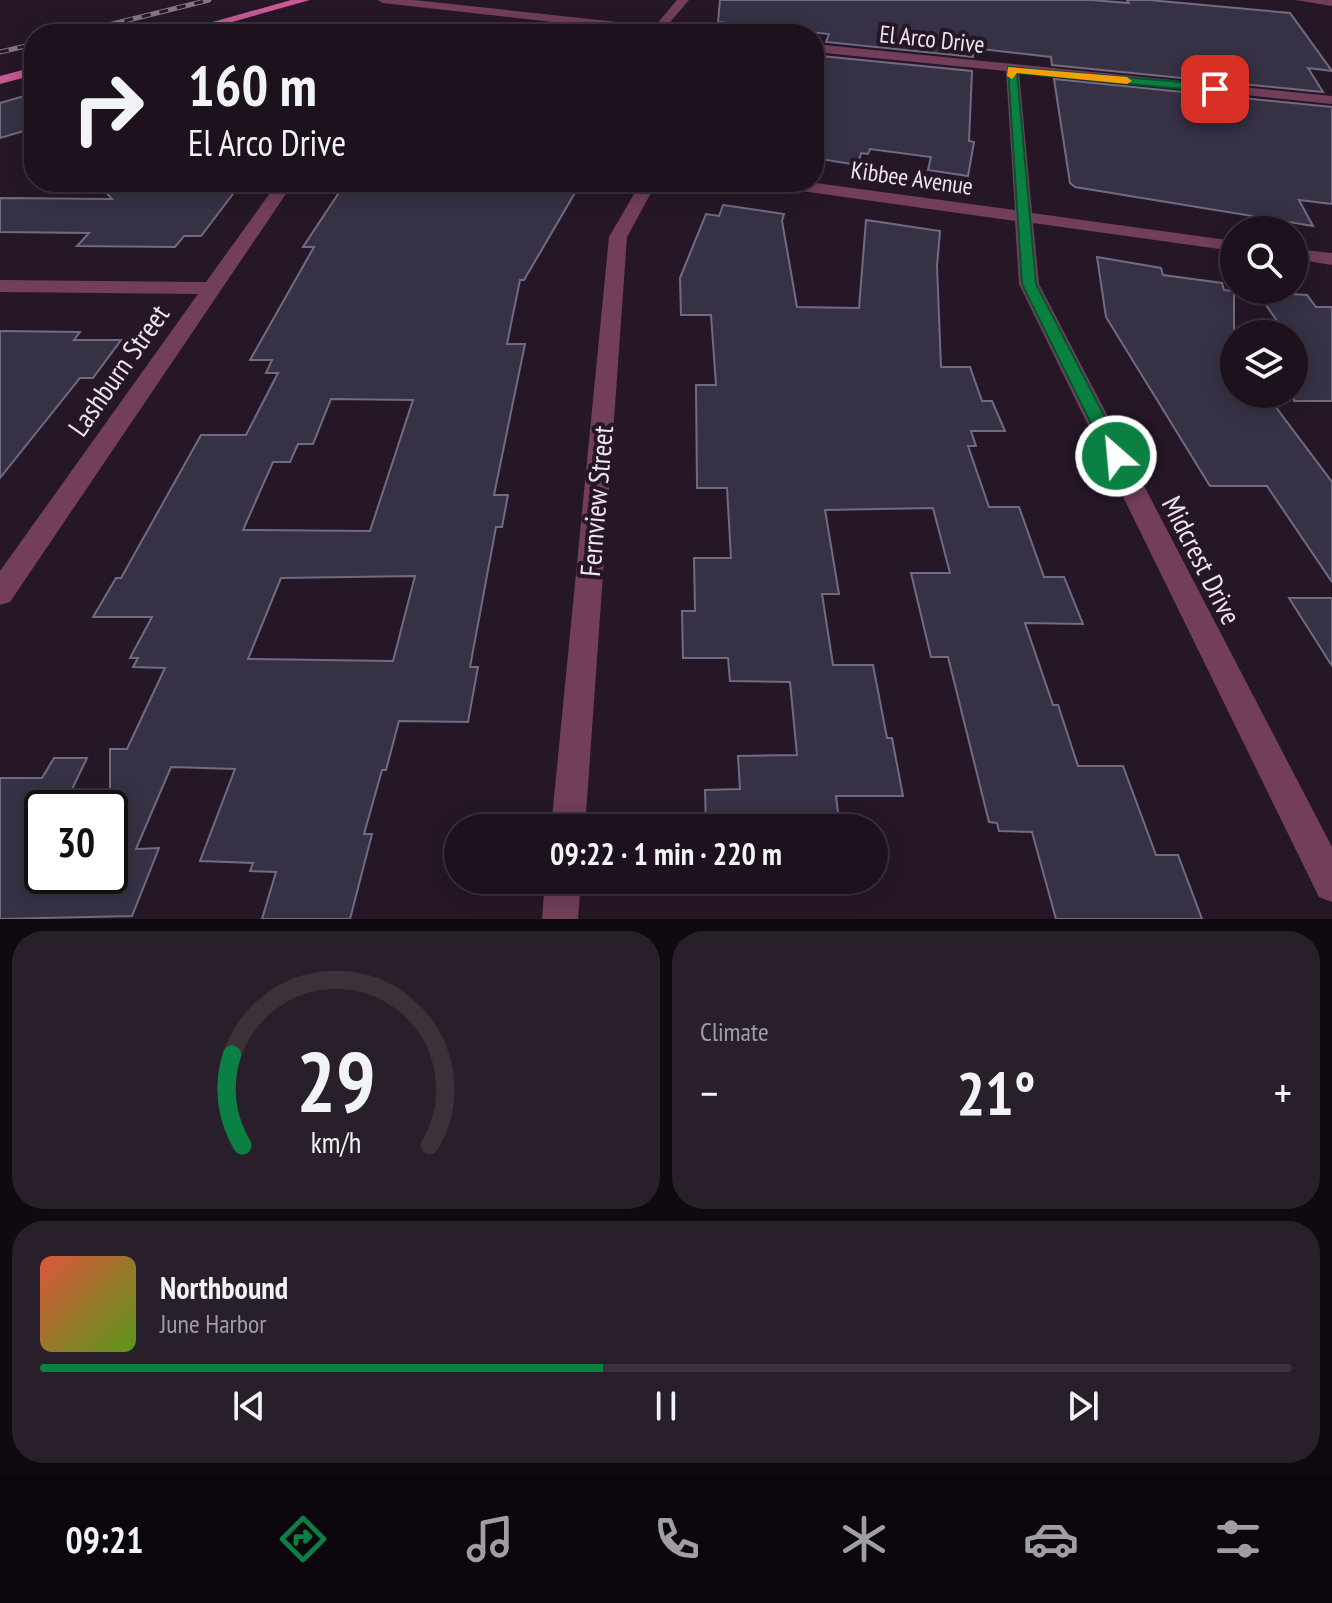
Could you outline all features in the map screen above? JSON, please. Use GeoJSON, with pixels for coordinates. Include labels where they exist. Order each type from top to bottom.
{"type":"FeatureCollection","features":[{"type":"Feature","properties":{"kind":"main road"},"geometry":{"type":"LineString","coordinates":[[214,24],[304,0]]}},
{"type":"Feature","properties":{"kind":"main road"},"geometry":{"type":"LineString","coordinates":[[0,80],[24,74]]}},
{"type":"Feature","properties":{"kind":"street"},"geometry":{"type":"LineString","coordinates":[[383,0],[603,24]]}},
{"type":"Feature","properties":{"kind":"street"},"geometry":{"type":"LineString","coordinates":[[663,24],[683,0]]}},
{"type":"Feature","properties":{"kind":"street"},"geometry":{"type":"LineString","coordinates":[[1301,0],[1332,3]]}},
{"type":"Feature","properties":{"kind":"street","name":"El Arco Drive"},"geometry":{"type":"LineString","coordinates":[[824,49],[1332,100]]}},
{"type":"Feature","properties":{"kind":"street","name":"Midcrest Drive"},"geometry":{"type":"LineString","coordinates":[[1012,70],[1029,284],[1332,884]]}},
{"type":"Feature","properties":{"kind":"street","name":"Kibbee Avenue"},"geometry":{"type":"LineString","coordinates":[[824,190],[1220,244]]}},
{"type":"Feature","properties":{"kind":"street","name":"Lashburn Street"},"geometry":{"type":"LineString","coordinates":[[0,593],[279,192]]}},
{"type":"Feature","properties":{"kind":"street","name":"Fernview Street"},"geometry":{"type":"LineString","coordinates":[[569,814],[618,237],[643,192]]}},
{"type":"Feature","properties":{"kind":"street"},"geometry":{"type":"LineString","coordinates":[[1308,256],[1332,259]]}},
{"type":"Feature","properties":{"kind":"street"},"geometry":{"type":"LineString","coordinates":[[0,286],[212,288]]}},
{"type":"Feature","properties":{"kind":"street"},"geometry":{"type":"LineString","coordinates":[[560,919],[562,894]]}},
{"type":"Feature","properties":{"kind":"building"},"geometry":{"type":"Polygon","coordinates":[[[720,0],[1091,0],[1129,3],[1127,0],[1149,0],[1290,13],[1332,71],[1308,68],[1323,92],[1052,65],[1051,57],[973,48],[973,57],[826,42],[829,34],[824,33],[824,24],[718,22],[720,0]]]}},
{"type":"Feature","properties":{"kind":"building"},"geometry":{"type":"Polygon","coordinates":[[[824,56],[972,71],[969,141],[974,142],[968,176],[928,170],[931,157],[870,149],[868,154],[861,153],[858,165],[824,160],[824,56]]]}},
{"type":"Feature","properties":{"kind":"building"},"geometry":{"type":"Polygon","coordinates":[[[1054,79],[1332,107],[1332,204],[1299,200],[1308,216],[1252,216],[1075,187],[1070,183],[1054,79]]]}},
{"type":"Feature","properties":{"kind":"building"},"geometry":{"type":"Polygon","coordinates":[[[24,96],[24,131],[0,138],[0,103],[24,96]]]}},
{"type":"Feature","properties":{"kind":"building"},"geometry":{"type":"Polygon","coordinates":[[[106,192],[234,192],[201,236],[184,236],[175,247],[77,246],[89,233],[0,232],[0,198],[112,199],[106,192]]]}},
{"type":"Feature","properties":{"kind":"building"},"geometry":{"type":"Polygon","coordinates":[[[339,192],[575,192],[524,280],[520,280],[507,344],[525,344],[494,495],[508,495],[502,527],[496,527],[470,667],[478,667],[468,722],[399,721],[364,834],[372,834],[350,919],[262,919],[276,872],[250,871],[253,863],[200,861],[235,769],[171,767],[136,849],[159,848],[132,916],[0,919],[0,778],[42,778],[54,758],[87,758],[72,790],[24,790],[24,894],[128,894],[128,790],[110,790],[110,749],[127,749],[165,668],[133,667],[138,658],[130,658],[152,617],[93,617],[116,578],[121,578],[201,435],[246,435],[278,373],[266,373],[272,360],[250,360],[314,247],[303,247],[339,192]],[[331,399],[313,444],[298,444],[290,462],[273,462],[243,530],[370,531],[413,400],[331,399]],[[415,576],[281,578],[248,659],[393,661],[415,576]]]}},
{"type":"Feature","properties":{"kind":"building"},"geometry":{"type":"Polygon","coordinates":[[[723,205],[784,214],[782,221],[797,307],[859,308],[866,220],[940,231],[937,266],[941,367],[970,367],[982,401],[992,401],[1005,431],[971,431],[976,446],[968,446],[989,507],[1019,507],[1044,577],[1064,577],[1083,624],[1025,623],[1053,705],[1058,705],[1078,766],[1123,766],[1156,855],[1178,855],[1202,919],[1056,919],[1032,832],[999,831],[997,823],[989,822],[948,657],[931,657],[911,573],[950,573],[933,508],[825,510],[839,594],[822,594],[833,665],[873,665],[887,738],[892,738],[903,796],[836,796],[838,814],[706,814],[705,790],[740,789],[738,756],[797,755],[790,682],[730,681],[728,658],[683,658],[682,611],[695,611],[694,558],[731,558],[727,488],[697,488],[696,385],[716,385],[711,315],[681,315],[680,278],[706,214],[719,216],[723,205]]]}},
{"type":"Feature","properties":{"kind":"building"},"geometry":{"type":"Polygon","coordinates":[[[1097,257],[1161,268],[1163,275],[1220,283],[1220,304],[1234,304],[1234,320],[1220,320],[1220,408],[1276,408],[1332,482],[1332,582],[1267,486],[1210,486],[1106,317],[1097,257]]]}},
{"type":"Feature","properties":{"kind":"building"},"geometry":{"type":"Polygon","coordinates":[[[1308,296],[1316,307],[1332,307],[1332,401],[1308,401],[1308,320],[1276,320],[1265,304],[1308,304],[1308,296]]]}},
{"type":"Feature","properties":{"kind":"building"},"geometry":{"type":"Polygon","coordinates":[[[0,331],[80,332],[74,340],[121,340],[93,378],[80,378],[0,478],[0,331]]]}},
{"type":"Feature","properties":{"kind":"building"},"geometry":{"type":"Polygon","coordinates":[[[1289,598],[1332,598],[1332,666],[1289,598]]]}},
{"type":"Feature","properties":{"kind":"building"},"geometry":{"type":"Polygon","coordinates":[[[708,894],[845,894],[708,895],[708,894]]]}},
{"type":"Feature","properties":{"kind":"railway"},"geometry":{"type":"LineString","coordinates":[[112,24],[209,0]]}},
{"type":"Feature","properties":{"kind":"railway"},"geometry":{"type":"LineString","coordinates":[[0,52],[24,46]]}},
{"type":"Feature","properties":{"kind":"slow traffic"},"geometry":{"type":"LineString","coordinates":[[1012,76],[1012,70],[1127,81]]}},
{"type":"Feature","properties":{"kind":"route"},"geometry":{"type":"LineString","coordinates":[[1116,456],[1029,284],[1012,70],[1215,89]]}}]}
